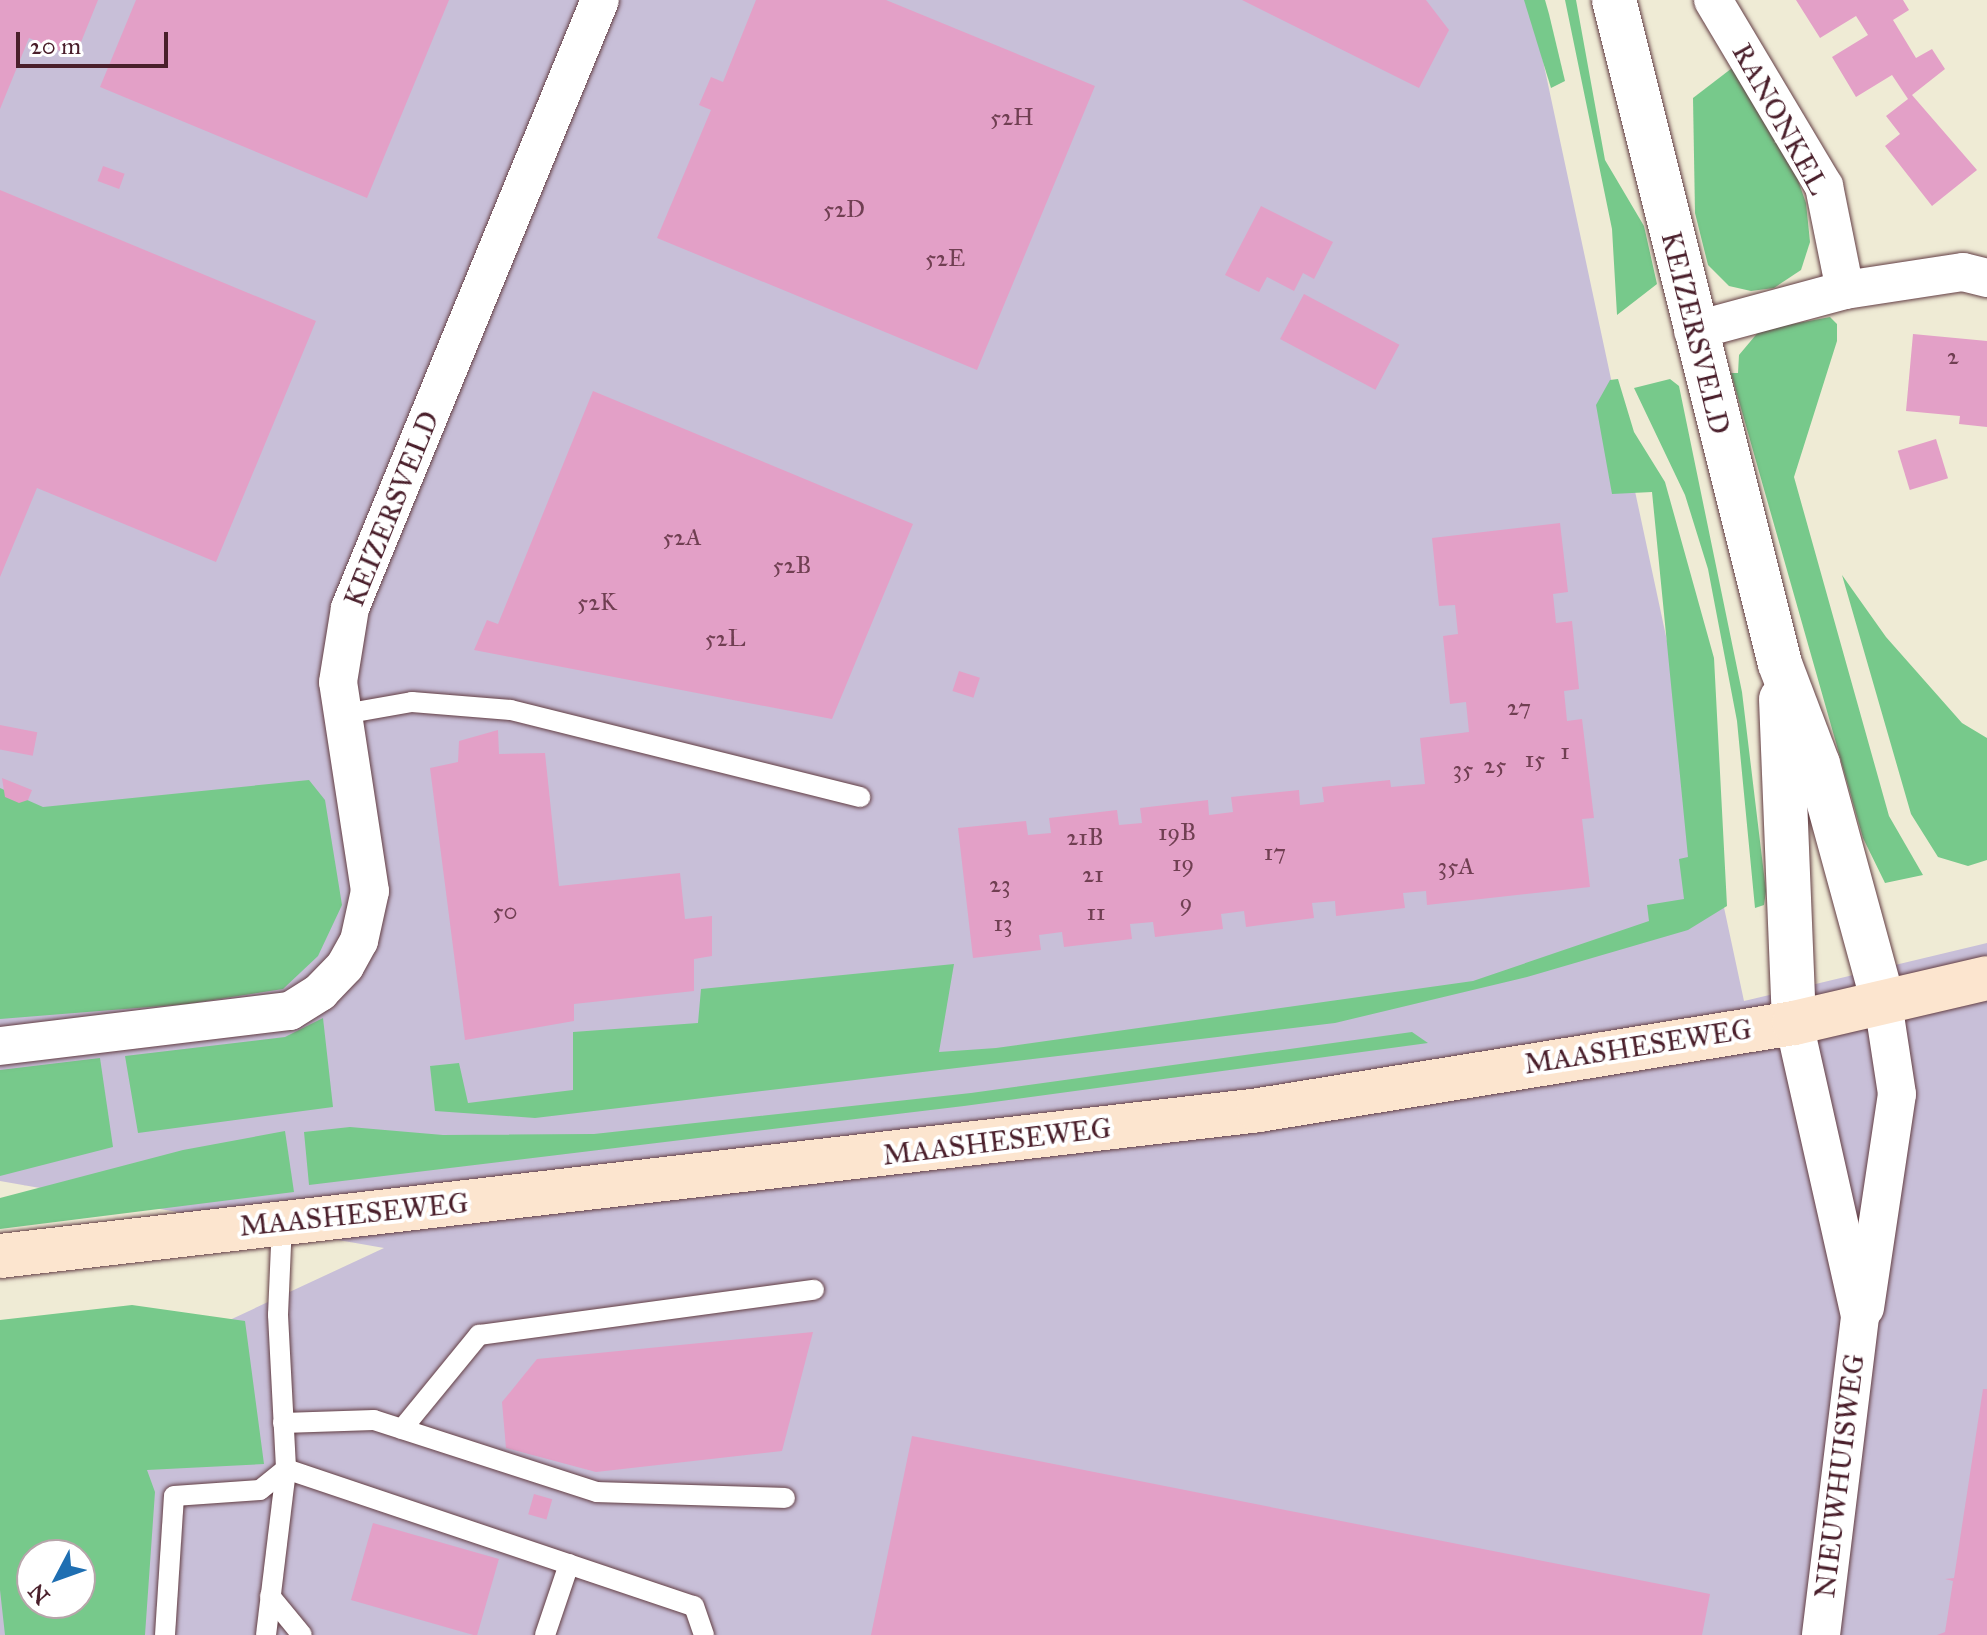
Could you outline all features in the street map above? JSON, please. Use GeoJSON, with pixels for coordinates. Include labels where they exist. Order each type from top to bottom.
{"type":"FeatureCollection","features":[{"type":"Feature","properties":{"kind":"main road","name":"MAASHESEWEG"},"geometry":{"type":"LineString","coordinates":[[0,1256],[1259,1110],[1794,1023],[1987,978]]}},
{"type":"Feature","properties":{"kind":"street","name":"KEIZERSVELD"},"geometry":{"type":"LineString","coordinates":[[0,1046],[290,1011],[320,992],[359,941],[370,891],[338,682],[350,608],[600,0]]}},
{"type":"Feature","properties":{"kind":"street","name":"KEIZERSVELD"},"geometry":{"type":"LineString","coordinates":[[1614,0],[1693,331],[1780,664],[1818,764],[1883,1002]]}},
{"type":"Feature","properties":{"kind":"street","name":"RANONKEL"},"geometry":{"type":"LineString","coordinates":[[1713,0],[1824,186],[1845,290]]}},
{"type":"Feature","properties":{"kind":"street"},"geometry":{"type":"LineString","coordinates":[[1693,331],[1845,290],[1963,272],[1987,278]]}},
{"type":"Feature","properties":{"kind":"street","name":"KEIZERSVELD"},"geometry":{"type":"LineString","coordinates":[[1780,664],[1794,1023]]}},
{"type":"Feature","properties":{"kind":"street","name":"NIEUWHUISWEG"},"geometry":{"type":"LineString","coordinates":[[1821,1635],[1860,1317],[1895,1128],[1897,1094],[1883,1002]]}},
{"type":"Feature","properties":{"kind":"street","name":"NIEUWHUISWEG"},"geometry":{"type":"LineString","coordinates":[[1794,1023],[1860,1317]]}},
{"type":"Feature","properties":{"kind":"lane"},"geometry":{"type":"LineString","coordinates":[[344,714],[412,702],[511,710],[860,797]]}},
{"type":"Feature","properties":{"kind":"lane"},"geometry":{"type":"LineString","coordinates":[[266,1635],[286,1469],[278,1315],[282,1223]]}},
{"type":"Feature","properties":{"kind":"lane"},"geometry":{"type":"LineString","coordinates":[[402,1429],[479,1335],[814,1290]]}},
{"type":"Feature","properties":{"kind":"lane"},"geometry":{"type":"LineString","coordinates":[[283,1423],[374,1420],[597,1492],[785,1498]]}},
{"type":"Feature","properties":{"kind":"lane"},"geometry":{"type":"LineString","coordinates":[[286,1469],[694,1606],[704,1635]]}},
{"type":"Feature","properties":{"kind":"lane"},"geometry":{"type":"LineString","coordinates":[[165,1635],[174,1496],[260,1490],[286,1469]]}},
{"type":"Feature","properties":{"kind":"lane"},"geometry":{"type":"LineString","coordinates":[[545,1635],[569,1564]]}},
{"type":"Feature","properties":{"kind":"lane"},"geometry":{"type":"LineString","coordinates":[[270,1596],[302,1635]]}},
{"type":"Feature","properties":{"kind":"shaded area"},"geometry":{"type":"Polygon","coordinates":[[[0,0],[1530,0],[1744,1001],[1987,943],[1987,1635],[0,1635],[0,1427],[384,1248],[0,1181],[0,0]]]}},
{"type":"Feature","properties":{"kind":"green space"},"geometry":{"type":"Polygon","coordinates":[[[1524,0],[1545,0],[1565,81],[1551,88],[1524,0]]]}},
{"type":"Feature","properties":{"kind":"green space"},"geometry":{"type":"Polygon","coordinates":[[[1565,0],[1576,0],[1605,160],[1644,226],[1657,284],[1617,315],[1612,229],[1565,0]]]}},
{"type":"Feature","properties":{"kind":"green space"},"geometry":{"type":"Polygon","coordinates":[[[1736,65],[1787,149],[1806,203],[1810,242],[1801,270],[1774,288],[1751,291],[1729,286],[1708,265],[1695,213],[1693,98],[1736,65]]]}},
{"type":"Feature","properties":{"kind":"green space"},"geometry":{"type":"Polygon","coordinates":[[[1830,317],[1837,324],[1837,341],[1794,477],[1889,816],[1923,875],[1885,883],[1863,838],[1731,373],[1738,373],[1739,355],[1760,330],[1830,317]]]}},
{"type":"Feature","properties":{"kind":"green space"},"geometry":{"type":"Polygon","coordinates":[[[1618,379],[1634,432],[1665,482],[1714,658],[1727,906],[1688,930],[1527,977],[1335,1023],[535,1118],[435,1111],[430,1066],[459,1063],[468,1103],[573,1090],[573,1032],[698,1023],[701,989],[954,964],[939,1052],[996,1048],[1473,981],[1649,921],[1647,905],[1684,899],[1679,859],[1688,857],[1652,492],[1612,494],[1596,405],[1610,380],[1618,379]]]}},
{"type":"Feature","properties":{"kind":"green space"},"geometry":{"type":"Polygon","coordinates":[[[1670,379],[1679,386],[1742,692],[1766,891],[1764,905],[1755,908],[1737,721],[1708,569],[1685,495],[1634,388],[1670,379]]]}},
{"type":"Feature","properties":{"kind":"green space"},"geometry":{"type":"Polygon","coordinates":[[[1842,575],[1886,637],[1962,723],[1987,738],[1987,860],[1968,866],[1938,857],[1911,814],[1842,575]]]}},
{"type":"Feature","properties":{"kind":"green space"},"geometry":{"type":"Polygon","coordinates":[[[309,780],[325,800],[342,905],[318,956],[283,989],[187,1004],[0,1019],[0,788],[43,807],[309,780]]]}},
{"type":"Feature","properties":{"kind":"green space"},"geometry":{"type":"Polygon","coordinates":[[[323,1018],[333,1107],[138,1133],[125,1056],[285,1037],[323,1018]]]}},
{"type":"Feature","properties":{"kind":"green space"},"geometry":{"type":"Polygon","coordinates":[[[1412,1032],[1428,1043],[964,1106],[309,1185],[304,1132],[350,1127],[443,1135],[594,1134],[971,1093],[1412,1032]]]}},
{"type":"Feature","properties":{"kind":"green space"},"geometry":{"type":"Polygon","coordinates":[[[100,1058],[113,1147],[0,1176],[0,1070],[100,1058]]]}},
{"type":"Feature","properties":{"kind":"green space"},"geometry":{"type":"Polygon","coordinates":[[[285,1131],[294,1192],[0,1229],[0,1198],[183,1150],[285,1131]]]}},
{"type":"Feature","properties":{"kind":"green space"},"geometry":{"type":"Polygon","coordinates":[[[132,1305],[245,1321],[264,1464],[147,1470],[155,1492],[145,1635],[5,1635],[0,1590],[0,1320],[132,1305]]]}},
{"type":"Feature","properties":{"kind":"building"},"geometry":{"type":"Polygon","coordinates":[[[0,0],[98,0],[75,57],[29,38],[0,109],[0,0]]]}},
{"type":"Feature","properties":{"kind":"building"},"geometry":{"type":"Polygon","coordinates":[[[136,0],[449,0],[367,198],[100,87],[136,0]]]}},
{"type":"Feature","properties":{"kind":"building"},"geometry":{"type":"Polygon","coordinates":[[[756,0],[886,0],[1095,86],[977,370],[657,238],[711,110],[699,105],[711,77],[723,82],[756,0]]]}},
{"type":"Feature","properties":{"kind":"building"},"geometry":{"type":"Polygon","coordinates":[[[1242,0],[1426,0],[1449,30],[1419,88],[1242,0]]]}},
{"type":"Feature","properties":{"kind":"building"},"geometry":{"type":"Polygon","coordinates":[[[1796,0],[1903,0],[1909,10],[1893,20],[1916,58],[1932,49],[1945,69],[1912,95],[1977,170],[1932,206],[1885,146],[1900,134],[1886,116],[1908,99],[1892,75],[1856,97],[1832,57],[1868,35],[1856,16],[1820,38],[1796,0]]]}},
{"type":"Feature","properties":{"kind":"building"},"geometry":{"type":"Polygon","coordinates":[[[103,166],[125,174],[119,189],[98,181],[103,166]]]}},
{"type":"Feature","properties":{"kind":"building"},"geometry":{"type":"Polygon","coordinates":[[[0,190],[316,321],[216,562],[37,488],[0,577],[0,190]]]}},
{"type":"Feature","properties":{"kind":"building"},"geometry":{"type":"Polygon","coordinates":[[[1261,206],[1333,242],[1314,279],[1303,273],[1294,291],[1267,277],[1259,292],[1225,275],[1261,206]]]}},
{"type":"Feature","properties":{"kind":"building"},"geometry":{"type":"Polygon","coordinates":[[[1304,294],[1399,345],[1375,390],[1280,339],[1304,294]]]}},
{"type":"Feature","properties":{"kind":"building"},"geometry":{"type":"Polygon","coordinates":[[[1913,334],[1987,341],[1987,427],[1959,424],[1960,416],[1906,411],[1913,334]]]}},
{"type":"Feature","properties":{"kind":"building"},"geometry":{"type":"Polygon","coordinates":[[[593,391],[913,524],[832,719],[474,650],[487,620],[498,624],[593,391]]]}},
{"type":"Feature","properties":{"kind":"building"},"geometry":{"type":"Polygon","coordinates":[[[1936,439],[1948,478],[1910,490],[1898,451],[1936,439]]]}},
{"type":"Feature","properties":{"kind":"building"},"geometry":{"type":"Polygon","coordinates":[[[1560,523],[1568,592],[1553,594],[1556,623],[1572,621],[1579,689],[1564,691],[1567,721],[1582,719],[1594,818],[1582,819],[1590,887],[1427,905],[1426,891],[1403,893],[1405,908],[1336,916],[1335,901],[1312,903],[1314,918],[1246,927],[1244,911],[1221,914],[1223,929],[1155,937],[1153,922],[1130,924],[1132,939],[1064,947],[1062,932],[1039,935],[1041,950],[973,958],[958,828],[1026,821],[1028,835],[1051,833],[1049,818],[1117,810],[1119,825],[1142,823],[1140,808],[1208,800],[1209,815],[1233,812],[1231,797],[1299,790],[1300,805],[1324,802],[1322,787],[1390,780],[1391,787],[1425,784],[1420,738],[1469,732],[1466,702],[1450,704],[1443,636],[1458,634],[1455,605],[1439,606],[1432,538],[1560,523]]]}},
{"type":"Feature","properties":{"kind":"building"},"geometry":{"type":"Polygon","coordinates":[[[959,671],[980,678],[973,698],[953,691],[959,671]]]}},
{"type":"Feature","properties":{"kind":"building"},"geometry":{"type":"Polygon","coordinates":[[[0,725],[37,732],[33,756],[0,749],[0,725]]]}},
{"type":"Feature","properties":{"kind":"building"},"geometry":{"type":"Polygon","coordinates":[[[498,730],[499,754],[545,753],[559,886],[680,873],[685,919],[712,916],[712,956],[694,959],[694,991],[574,1004],[574,1021],[465,1040],[430,768],[458,762],[459,741],[498,730]]]}},
{"type":"Feature","properties":{"kind":"building"},"geometry":{"type":"Polygon","coordinates":[[[2,778],[32,790],[28,800],[19,803],[5,797],[2,778]]]}},
{"type":"Feature","properties":{"kind":"building"},"geometry":{"type":"Polygon","coordinates":[[[813,1332],[782,1451],[596,1472],[506,1448],[502,1402],[537,1359],[813,1332]]]}},
{"type":"Feature","properties":{"kind":"building"},"geometry":{"type":"Polygon","coordinates":[[[1983,1389],[1987,1389],[1987,1635],[1937,1635],[1945,1632],[1953,1581],[1945,1579],[1954,1578],[1983,1389]]]}},
{"type":"Feature","properties":{"kind":"building"},"geometry":{"type":"Polygon","coordinates":[[[912,1436],[1710,1594],[1702,1635],[871,1635],[912,1436]]]}},
{"type":"Feature","properties":{"kind":"building"},"geometry":{"type":"Polygon","coordinates":[[[534,1494],[552,1499],[546,1519],[528,1514],[534,1494]]]}},
{"type":"Feature","properties":{"kind":"building"},"geometry":{"type":"Polygon","coordinates":[[[373,1523],[499,1559],[477,1635],[351,1600],[373,1523]]]}}]}
